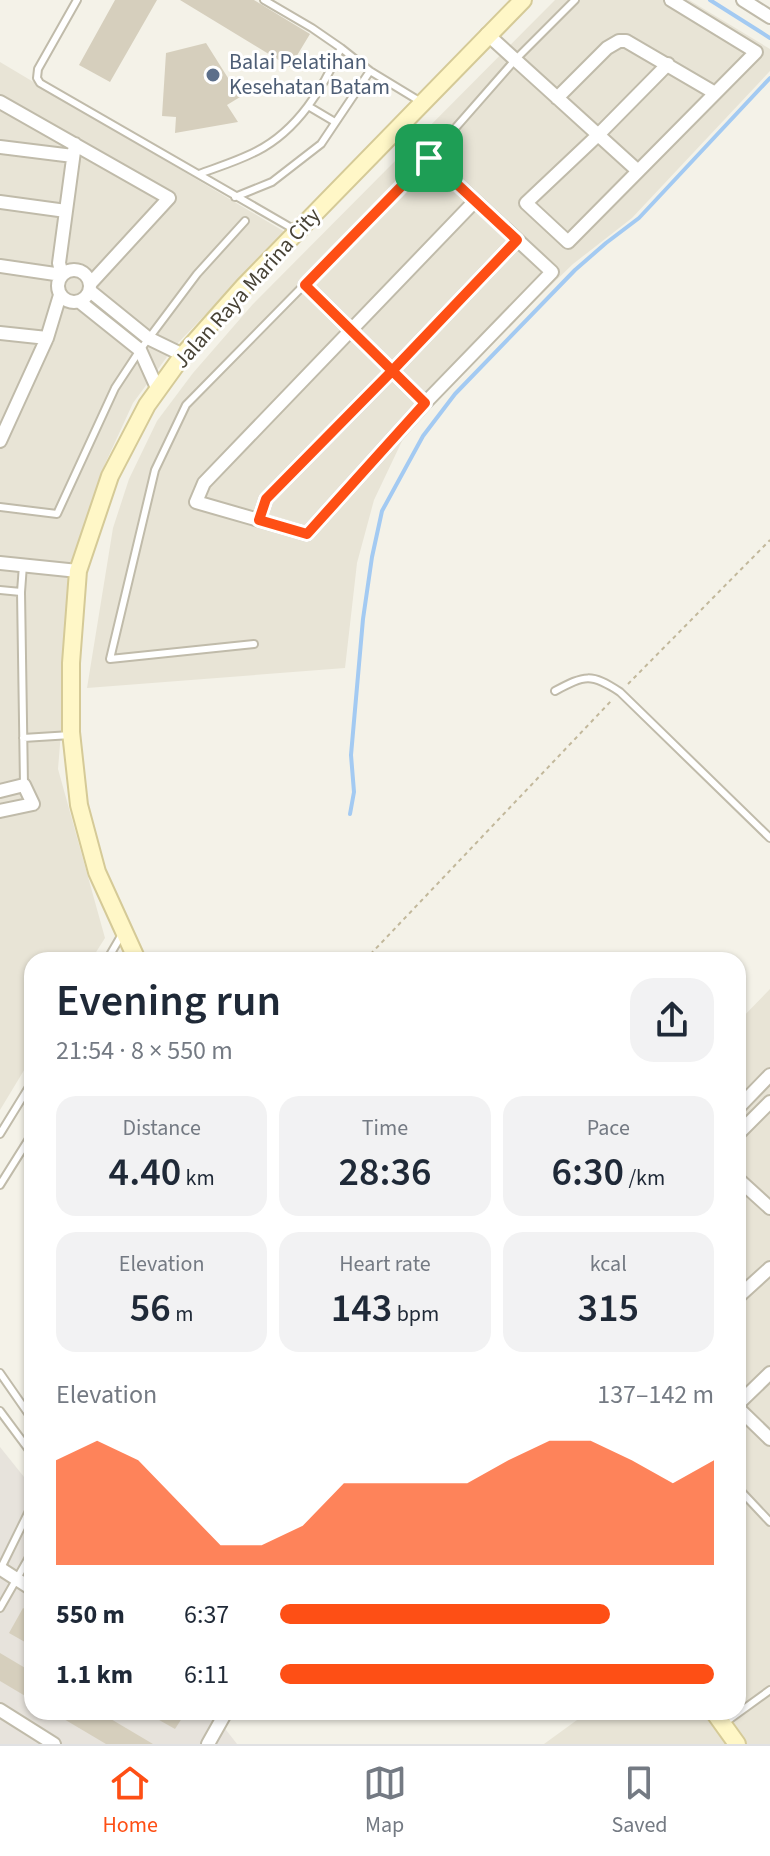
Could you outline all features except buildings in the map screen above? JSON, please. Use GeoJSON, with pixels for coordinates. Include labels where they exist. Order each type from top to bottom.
{"type":"FeatureCollection","features":[{"type":"Feature","properties":{"kind":"main road","name":"Jalan Raya Marina City"},"geometry":{"type":"LineString","coordinates":[[133,952],[97,872],[79,805],[71,735],[71,663],[78,571],[110,476],[147,405],[183,355],[245,285],[523,0]]}},
{"type":"Feature","properties":{"kind":"main road"},"geometry":{"type":"LineString","coordinates":[[719,1720],[737,1744]]}},
{"type":"Feature","properties":{"kind":"street"},"geometry":{"type":"LineString","coordinates":[[668,64],[526,203],[568,242],[756,52],[671,0]]}},
{"type":"Feature","properties":{"kind":"street"},"geometry":{"type":"LineString","coordinates":[[743,0],[770,17]]}},
{"type":"Feature","properties":{"kind":"street"},"geometry":{"type":"LineString","coordinates":[[487,34],[638,171]]}},
{"type":"Feature","properties":{"kind":"street"},"geometry":{"type":"LineString","coordinates":[[557,98],[607,48],[619,41],[634,44],[715,93]]}},
{"type":"Feature","properties":{"kind":"street"},"geometry":{"type":"LineString","coordinates":[[0,102],[74,150],[169,198],[90,288],[86,298],[72,303],[65,300],[57,288],[58,281],[68,271],[82,272],[88,277],[90,288],[148,338],[183,355]]}},
{"type":"Feature","properties":{"kind":"street"},"geometry":{"type":"LineString","coordinates":[[0,147],[74,150]]}},
{"type":"Feature","properties":{"kind":"street"},"geometry":{"type":"LineString","coordinates":[[62,275],[59,263],[74,150]]}},
{"type":"Feature","properties":{"kind":"street"},"geometry":{"type":"LineString","coordinates":[[429,158],[552,272],[425,403],[307,534],[196,502],[204,483],[475,201]]}},
{"type":"Feature","properties":{"kind":"street"},"geometry":{"type":"LineString","coordinates":[[0,202],[66,211]]}},
{"type":"Feature","properties":{"kind":"street"},"geometry":{"type":"LineString","coordinates":[[259,520],[266,499],[517,240]]}},
{"type":"Feature","properties":{"kind":"street"},"geometry":{"type":"LineString","coordinates":[[0,266],[62,275]]}},
{"type":"Feature","properties":{"kind":"street"},"geometry":{"type":"LineString","coordinates":[[305,285],[425,403]]}},
{"type":"Feature","properties":{"kind":"street"},"geometry":{"type":"LineString","coordinates":[[0,441],[6,412],[47,338],[60,295]]}},
{"type":"Feature","properties":{"kind":"street"},"geometry":{"type":"LineString","coordinates":[[80,302],[140,350],[158,390]]}},
{"type":"Feature","properties":{"kind":"street"},"geometry":{"type":"LineString","coordinates":[[0,333],[47,338]]}},
{"type":"Feature","properties":{"kind":"street"},"geometry":{"type":"LineString","coordinates":[[0,563],[78,571]]}},
{"type":"Feature","properties":{"kind":"street"},"geometry":{"type":"LineString","coordinates":[[0,791],[24,785],[33,804],[0,811]]}},
{"type":"Feature","properties":{"kind":"street"},"geometry":{"type":"LineString","coordinates":[[746,1100],[770,1075]]}},
{"type":"Feature","properties":{"kind":"street"},"geometry":{"type":"LineString","coordinates":[[746,1126],[770,1102]]}},
{"type":"Feature","properties":{"kind":"street"},"geometry":{"type":"LineString","coordinates":[[746,1186],[770,1208]]}},
{"type":"Feature","properties":{"kind":"street"},"geometry":{"type":"LineString","coordinates":[[746,1290],[770,1268]]}},
{"type":"Feature","properties":{"kind":"street"},"geometry":{"type":"LineString","coordinates":[[746,1398],[770,1373]]}},
{"type":"Feature","properties":{"kind":"street"},"geometry":{"type":"LineString","coordinates":[[746,1414],[770,1439]]}},
{"type":"Feature","properties":{"kind":"street"},"geometry":{"type":"LineString","coordinates":[[0,1569],[24,1584]]}},
{"type":"Feature","properties":{"kind":"street"},"geometry":{"type":"LineString","coordinates":[[0,1710],[54,1744]]}},
{"type":"Feature","properties":{"kind":"street"},"geometry":{"type":"LineString","coordinates":[[208,1744],[222,1720]]}},
{"type":"Feature","properties":{"kind":"lane"},"geometry":{"type":"LineString","coordinates":[[77,0],[38,69],[38,81],[298,232]]}},
{"type":"Feature","properties":{"kind":"lane"},"geometry":{"type":"LineString","coordinates":[[264,0],[422,102]]}},
{"type":"Feature","properties":{"kind":"lane"},"geometry":{"type":"LineString","coordinates":[[254,644],[110,659],[155,470],[186,405],[429,158],[515,60],[575,0]]}},
{"type":"Feature","properties":{"kind":"lane"},"geometry":{"type":"LineString","coordinates":[[199,174],[259,150],[285,132],[327,78],[341,48]]}},
{"type":"Feature","properties":{"kind":"lane"},"geometry":{"type":"LineString","coordinates":[[235,197],[272,182],[313,152],[370,71]]}},
{"type":"Feature","properties":{"kind":"lane"},"geometry":{"type":"LineString","coordinates":[[308,106],[335,122]]}},
{"type":"Feature","properties":{"kind":"lane"},"geometry":{"type":"LineString","coordinates":[[395,130],[429,158]]}},
{"type":"Feature","properties":{"kind":"lane"},"geometry":{"type":"LineString","coordinates":[[0,507],[57,514],[115,388],[148,338],[197,274],[245,221]]}},
{"type":"Feature","properties":{"kind":"lane"},"geometry":{"type":"LineString","coordinates":[[23,565],[24,785]]}},
{"type":"Feature","properties":{"kind":"lane"},"geometry":{"type":"LineString","coordinates":[[0,590],[21,592]]}},
{"type":"Feature","properties":{"kind":"lane"},"geometry":{"type":"LineString","coordinates":[[555,691],[591,677],[620,692],[770,838]]}},
{"type":"Feature","properties":{"kind":"lane"},"geometry":{"type":"LineString","coordinates":[[23,738],[71,735]]}},
{"type":"Feature","properties":{"kind":"lane"},"geometry":{"type":"LineString","coordinates":[[112,952],[124,931]]}},
{"type":"Feature","properties":{"kind":"lane"},"geometry":{"type":"LineString","coordinates":[[0,1134],[24,1095]]}},
{"type":"Feature","properties":{"kind":"lane"},"geometry":{"type":"LineString","coordinates":[[0,1185],[24,1147]]}},
{"type":"Feature","properties":{"kind":"lane"},"geometry":{"type":"LineString","coordinates":[[0,1373],[24,1408]]}},
{"type":"Feature","properties":{"kind":"lane"},"geometry":{"type":"LineString","coordinates":[[0,1411],[24,1443]]}},
{"type":"Feature","properties":{"kind":"lane"},"geometry":{"type":"LineString","coordinates":[[746,1496],[770,1522]]}},
{"type":"Feature","properties":{"kind":"lane"},"geometry":{"type":"LineString","coordinates":[[0,1569],[24,1521]]}},
{"type":"Feature","properties":{"kind":"lane"},"geometry":{"type":"LineString","coordinates":[[0,1608],[24,1566]]}},
{"type":"Feature","properties":{"kind":"lane"},"geometry":{"type":"LineString","coordinates":[[746,1703],[770,1690]]}},
{"type":"Feature","properties":{"kind":"path"},"geometry":{"type":"LineString","coordinates":[[373,952],[620,692],[770,540]]}},
{"type":"Feature","properties":{"kind":"shaded area"},"geometry":{"type":"Polygon","coordinates":[[[555,0],[689,0],[770,49],[770,71],[632,218],[573,264],[444,389],[402,441],[374,500],[357,563],[345,668],[87,688],[113,528],[129,479],[157,421],[193,373],[253,304],[555,0]]]}},
{"type":"Feature","properties":{"kind":"shaded area"},"geometry":{"type":"Polygon","coordinates":[[[0,62],[285,232],[175,346],[133,403],[105,464],[76,549],[58,769],[105,938],[96,952],[24,952],[24,1070],[0,1110],[0,62]]]}},
{"type":"Feature","properties":{"kind":"shaded area"},"geometry":{"type":"Polygon","coordinates":[[[770,989],[770,1744],[544,1744],[577,1720],[746,1720],[746,1014],[770,989]]]}},
{"type":"Feature","properties":{"kind":"shaded area"},"geometry":{"type":"Polygon","coordinates":[[[0,1447],[24,1477],[24,1720],[218,1720],[237,1744],[0,1744],[0,1447]]]}},
{"type":"Feature","properties":{"kind":"waterway"},"geometry":{"type":"LineString","coordinates":[[710,0],[770,38]]}},
{"type":"Feature","properties":{"kind":"waterway"},"geometry":{"type":"LineString","coordinates":[[350,814],[354,792],[351,755],[363,619],[372,557],[382,511],[423,436],[455,394],[575,270],[639,218],[770,78]]}},
{"type":"Feature","properties":{"kind":"place","name":"Balai Pelatihan Kesehatan Batam"},"geometry":{"type":"Point","coordinates":[213,75]}},
{"type":"Feature","properties":{"kind":"route"},"geometry":{"type":"LineString","coordinates":[[429,158],[305,285],[392,371],[425,403],[307,534],[259,520],[266,499],[392,371],[517,240],[429,158]]}}]}
